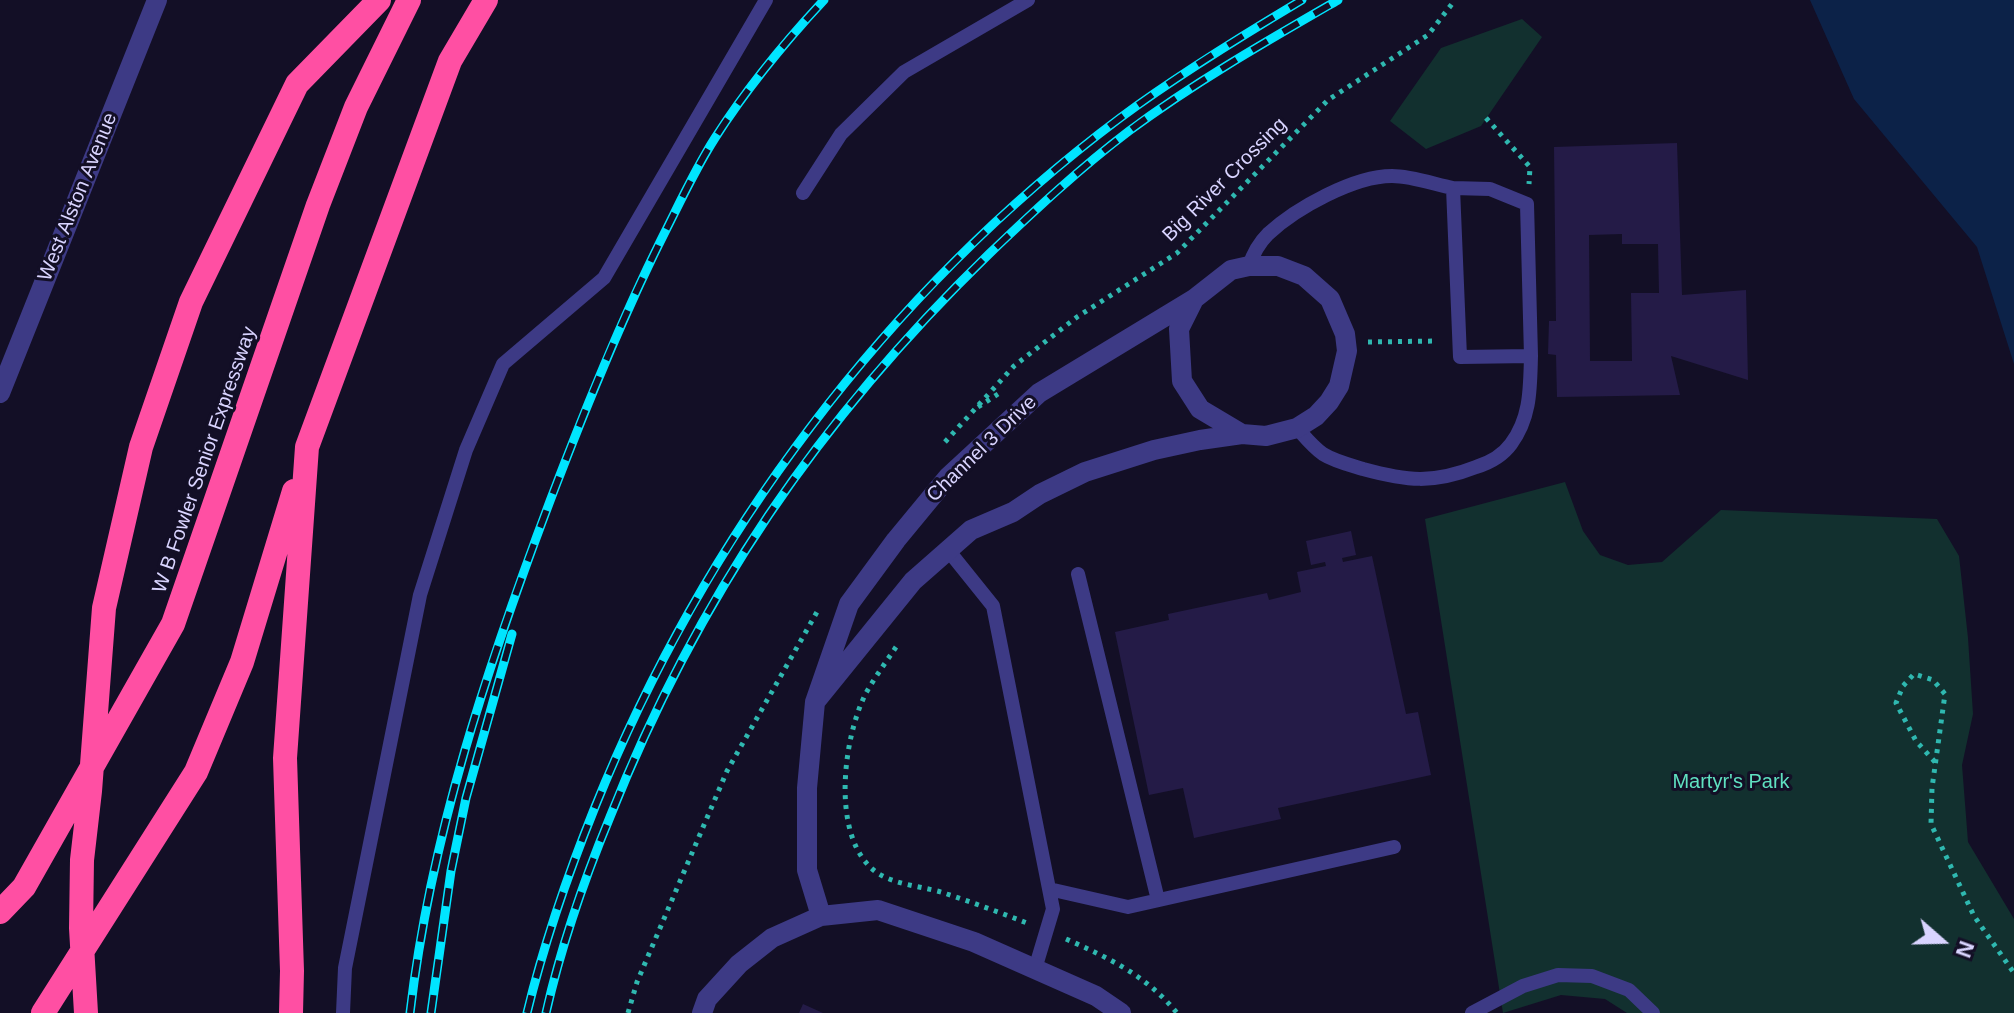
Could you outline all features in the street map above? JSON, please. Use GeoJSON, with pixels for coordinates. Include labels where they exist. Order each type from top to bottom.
{"type":"FeatureCollection","features":[{"type":"Feature","properties":{"kind":"highway"},"geometry":{"type":"LineString","coordinates":[[86,1013],[81,928],[82,860],[104,608],[141,447],[191,302],[297,84],[379,0]]}},
{"type":"Feature","properties":{"kind":"highway","name":"W B Fowler Senior Expressway"},"geometry":{"type":"LineString","coordinates":[[0,912],[24,887],[173,624],[318,205],[356,107],[409,0]]}},
{"type":"Feature","properties":{"kind":"highway"},"geometry":{"type":"LineString","coordinates":[[43,1013],[196,772],[242,662],[307,447],[450,61],[486,0]]}},
{"type":"Feature","properties":{"kind":"highway"},"geometry":{"type":"LineString","coordinates":[[291,1013],[285,758],[307,447]]}},
{"type":"Feature","properties":{"kind":"street","name":"West Alston Avenue"},"geometry":{"type":"LineString","coordinates":[[0,393],[157,0]]}},
{"type":"Feature","properties":{"kind":"street","name":"Channel 3 Drive"},"geometry":{"type":"LineString","coordinates":[[821,916],[807,870],[807,788],[815,702],[849,604],[948,477],[1039,393],[1194,299],[1231,270],[1249,266]]}},
{"type":"Feature","properties":{"kind":"street"},"geometry":{"type":"LineString","coordinates":[[815,702],[913,581],[971,530],[1013,512],[1040,494],[1085,472],[1154,450],[1242,434],[1266,436],[1297,428],[1316,416],[1339,386],[1346,360],[1345,334],[1330,299],[1304,276],[1278,266],[1249,266]]}},
{"type":"Feature","properties":{"kind":"street"},"geometry":{"type":"LineString","coordinates":[[1194,299],[1179,329],[1182,381],[1200,409],[1242,434]]}},
{"type":"Feature","properties":{"kind":"street"},"geometry":{"type":"LineString","coordinates":[[702,1013],[707,999],[739,964],[772,938],[821,916],[878,910],[974,942],[1096,996],[1121,1013]]}},
{"type":"Feature","properties":{"kind":"lane"},"geometry":{"type":"LineString","coordinates":[[343,1013],[345,968],[420,595],[466,450],[503,364],[604,278],[766,0]]}},
{"type":"Feature","properties":{"kind":"lane"},"geometry":{"type":"LineString","coordinates":[[803,193],[841,134],[904,72],[1028,0]]}},
{"type":"Feature","properties":{"kind":"lane"},"geometry":{"type":"LineString","coordinates":[[1249,266],[1267,235],[1292,215],[1362,181],[1393,176],[1453,188],[1490,189],[1527,204],[1531,356],[1529,409],[1510,447],[1487,463],[1450,477],[1420,481],[1387,476],[1324,455],[1297,428]]}},
{"type":"Feature","properties":{"kind":"lane"},"geometry":{"type":"LineString","coordinates":[[1453,188],[1460,357],[1531,356]]}},
{"type":"Feature","properties":{"kind":"lane"},"geometry":{"type":"LineString","coordinates":[[948,550],[993,606],[1053,909],[1035,969]]}},
{"type":"Feature","properties":{"kind":"lane"},"geometry":{"type":"LineString","coordinates":[[1078,574],[1158,900]]}},
{"type":"Feature","properties":{"kind":"lane"},"geometry":{"type":"LineString","coordinates":[[1050,897],[1128,907],[1394,847]]}},
{"type":"Feature","properties":{"kind":"lane"},"geometry":{"type":"LineString","coordinates":[[1472,1013],[1523,986],[1558,975],[1592,976],[1629,990],[1653,1013]]}},
{"type":"Feature","properties":{"kind":"path","name":"Big River Crossing"},"geometry":{"type":"LineString","coordinates":[[940,448],[1014,366],[1077,317],[1177,253],[1328,100],[1428,35],[1455,0]]}},
{"type":"Feature","properties":{"kind":"path"},"geometry":{"type":"LineString","coordinates":[[1486,118],[1530,167],[1527,204]]}},
{"type":"Feature","properties":{"kind":"path"},"geometry":{"type":"LineString","coordinates":[[1386,342],[1427,342]]}},
{"type":"Feature","properties":{"kind":"path"},"geometry":{"type":"LineString","coordinates":[[628,1013],[637,982],[727,771],[818,610]]}},
{"type":"Feature","properties":{"kind":"path"},"geometry":{"type":"LineString","coordinates":[[1935,762],[1916,741],[1896,703],[1903,686],[1914,674],[1933,680],[1945,694],[1935,762],[1931,824],[1974,916],[2014,973]]}},
{"type":"Feature","properties":{"kind":"green space"},"geometry":{"type":"Polygon","coordinates":[[[1522,19],[1542,37],[1481,126],[1426,149],[1390,121],[1441,48],[1522,19]]]}},
{"type":"Feature","properties":{"kind":"green space","name":"Martyr's Park"},"geometry":{"type":"Polygon","coordinates":[[[1565,482],[1583,531],[1600,555],[1628,565],[1662,562],[1721,510],[1937,519],[1959,556],[1968,638],[1973,714],[1962,765],[1968,842],[2014,919],[2014,1013],[1627,1013],[1605,999],[1561,995],[1503,1013],[1425,519],[1565,482]]]}},
{"type":"Feature","properties":{"kind":"water"},"geometry":{"type":"Polygon","coordinates":[[[1810,0],[2014,0],[2014,364],[1977,247],[1854,99],[1810,0]]]}},
{"type":"Feature","properties":{"kind":"building"},"geometry":{"type":"Polygon","coordinates":[[[1677,143],[1682,295],[1746,290],[1748,380],[1671,356],[1680,395],[1557,397],[1556,355],[1548,354],[1549,321],[1556,321],[1554,147],[1677,143]],[[1622,234],[1589,235],[1590,361],[1632,361],[1631,293],[1659,293],[1658,244],[1622,244],[1622,234]]]}},
{"type":"Feature","properties":{"kind":"building"},"geometry":{"type":"Polygon","coordinates":[[[1351,531],[1356,555],[1342,558],[1343,562],[1372,556],[1406,714],[1418,712],[1431,775],[1278,808],[1281,819],[1194,838],[1183,788],[1149,795],[1115,632],[1169,620],[1168,614],[1267,593],[1269,600],[1301,592],[1297,572],[1326,566],[1325,562],[1311,565],[1306,541],[1351,531]]]}},
{"type":"Feature","properties":{"kind":"building"},"geometry":{"type":"Polygon","coordinates":[[[803,1004],[823,1013],[799,1013],[803,1004]]]}},
{"type":"Feature","properties":{"kind":"railway"},"geometry":{"type":"LineString","coordinates":[[410,1013],[432,881],[464,752],[504,626],[619,329],[708,149],[780,49],[824,0]]}},
{"type":"Feature","properties":{"kind":"railway"},"geometry":{"type":"LineString","coordinates":[[527,1013],[575,858],[639,707],[690,610],[747,516],[811,427],[880,342],[955,262],[1035,187],[1142,102],[1302,0]]}},
{"type":"Feature","properties":{"kind":"railway"},"geometry":{"type":"LineString","coordinates":[[546,1013],[582,889],[644,737],[682,660],[724,586],[818,446],[928,316],[989,254],[1075,175],[1129,131],[1180,96],[1338,0]]}},
{"type":"Feature","properties":{"kind":"railway"},"geometry":{"type":"LineString","coordinates":[[431,1013],[451,871],[466,798],[512,634]]}}]}
